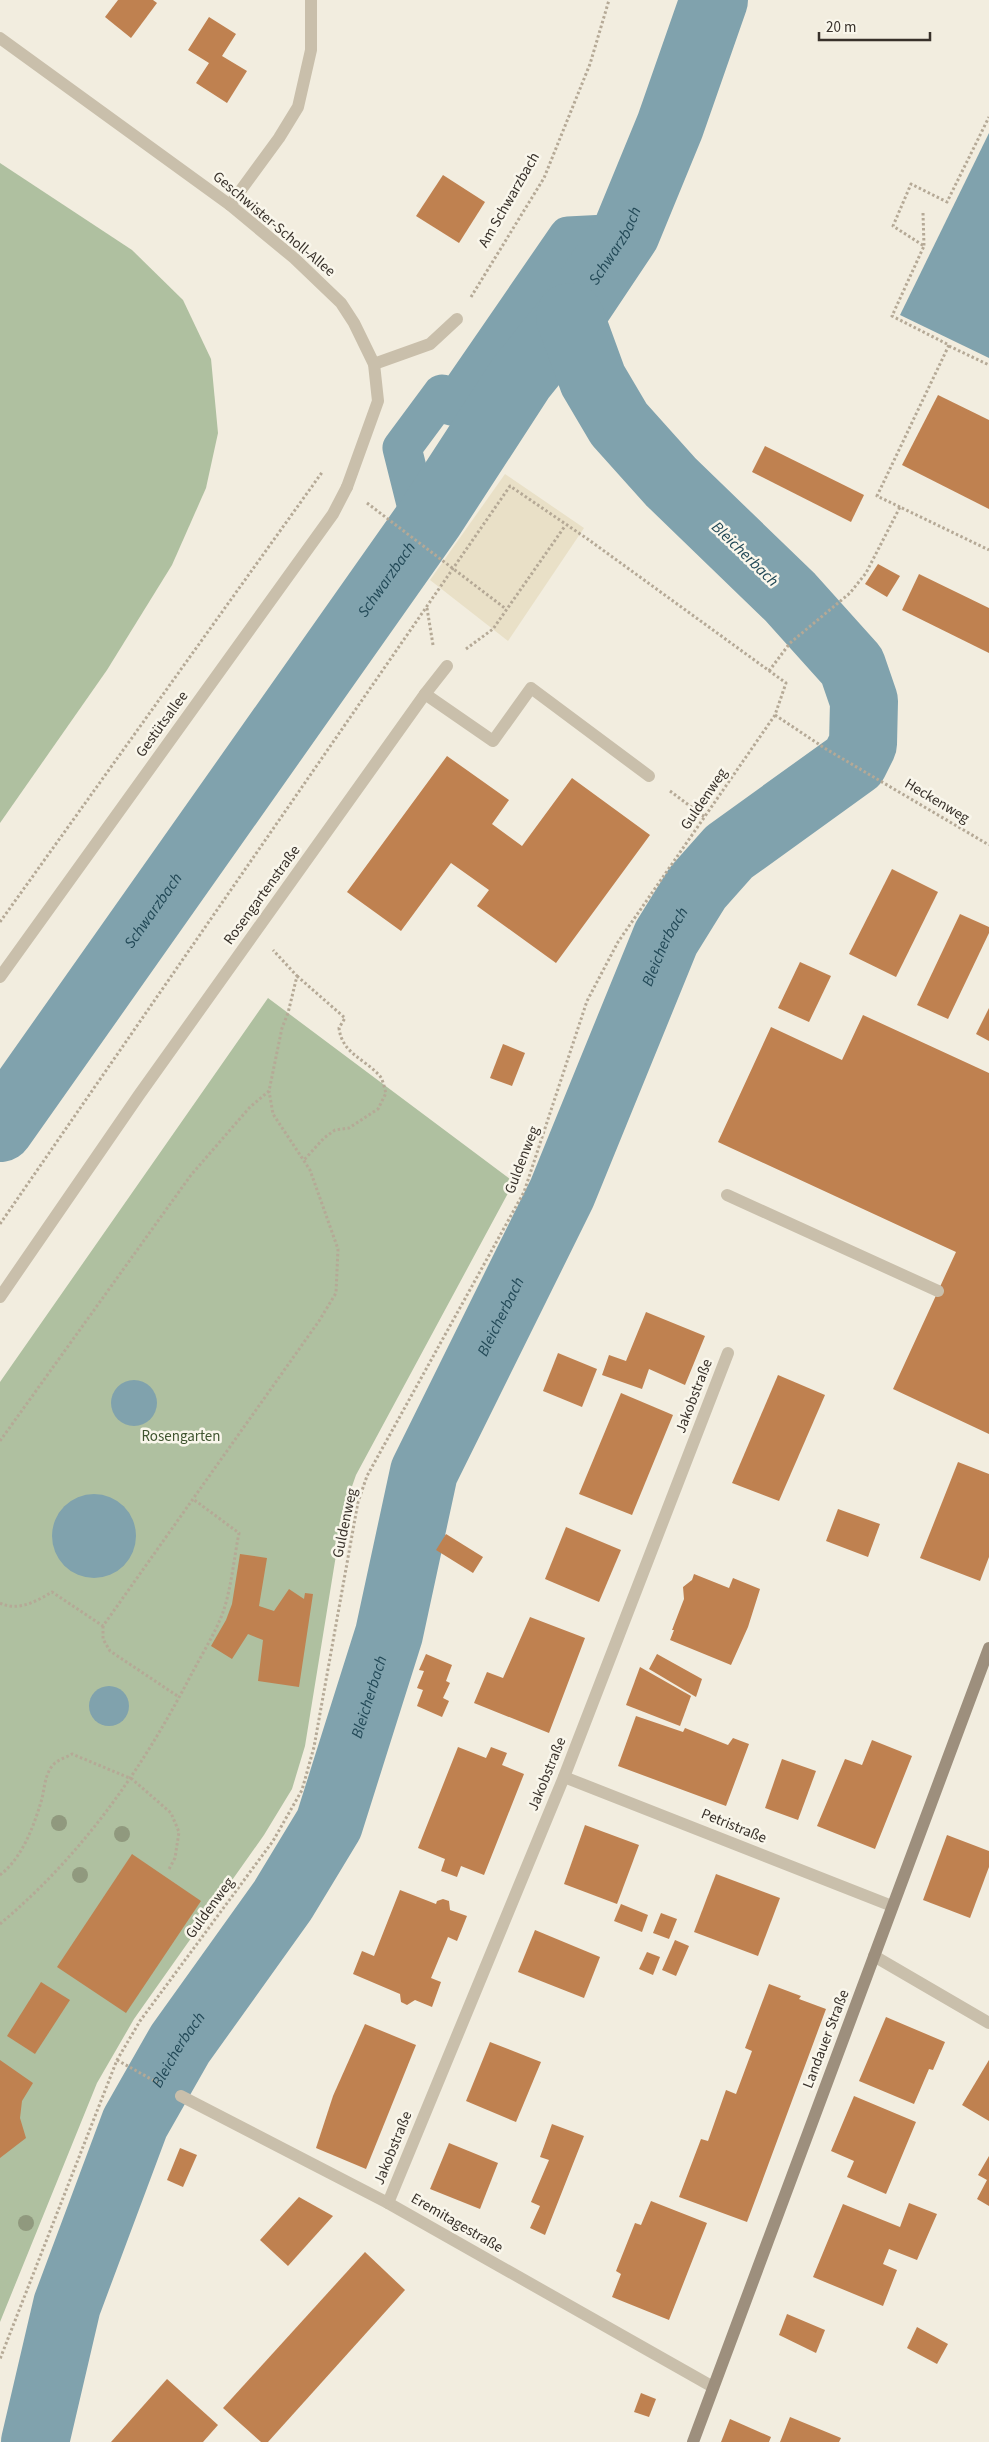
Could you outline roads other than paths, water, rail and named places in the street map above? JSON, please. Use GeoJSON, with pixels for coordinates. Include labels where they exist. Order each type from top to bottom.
{"type":"FeatureCollection","features":[{"type":"Feature","properties":{"kind":"main road","name":"Landauer Straße"},"geometry":{"type":"LineString","coordinates":[[693,2442],[989,1648]]}},
{"type":"Feature","properties":{"kind":"street"},"geometry":{"type":"LineString","coordinates":[[230,205],[279,138],[298,107],[311,50],[312,0]]}},
{"type":"Feature","properties":{"kind":"street","name":"Geschwister-Scholl-Allee"},"geometry":{"type":"LineString","coordinates":[[0,38],[230,205],[294,258],[341,303],[354,323],[374,364],[377,406],[347,487]]}},
{"type":"Feature","properties":{"kind":"street"},"geometry":{"type":"LineString","coordinates":[[374,364],[430,344],[458,319]]}},
{"type":"Feature","properties":{"kind":"street","name":"Gestütsallee"},"geometry":{"type":"LineString","coordinates":[[0,977],[333,514],[347,487]]}},
{"type":"Feature","properties":{"kind":"street","name":"Rosengartenstraße"},"geometry":{"type":"LineString","coordinates":[[0,1297],[144,1087],[447,666]]}},
{"type":"Feature","properties":{"kind":"street"},"geometry":{"type":"LineString","coordinates":[[425,694],[493,741],[531,688],[649,776]]}},
{"type":"Feature","properties":{"kind":"street"},"geometry":{"type":"LineString","coordinates":[[727,1196],[938,1292]]}},
{"type":"Feature","properties":{"kind":"street","name":"Jakobstraße"},"geometry":{"type":"LineString","coordinates":[[388,2203],[564,1777],[728,1353]]}},
{"type":"Feature","properties":{"kind":"street","name":"Petristraße"},"geometry":{"type":"LineString","coordinates":[[564,1777],[892,1906]]}},
{"type":"Feature","properties":{"kind":"street"},"geometry":{"type":"LineString","coordinates":[[874,1956],[989,2023]]}},
{"type":"Feature","properties":{"kind":"street","name":"Eremitagestraße"},"geometry":{"type":"LineString","coordinates":[[181,2096],[388,2203],[713,2387]]}},
{"type":"Feature","properties":{"kind":"water"},"geometry":{"type":"Polygon","coordinates":[[[989,133],[989,358],[900,315],[989,133]]]}},
{"type":"Feature","properties":{"kind":"water"},"geometry":{"type":"Polygon","coordinates":[[[134,1380],[147,1384],[153,1390],[157,1403],[153,1416],[147,1422],[134,1426],[121,1422],[115,1416],[111,1403],[115,1390],[121,1384],[134,1380]]]}},
{"type":"Feature","properties":{"kind":"water"},"geometry":{"type":"Polygon","coordinates":[[[94,1494],[117,1501],[129,1513],[136,1536],[129,1559],[117,1571],[94,1578],[71,1571],[59,1559],[52,1536],[59,1513],[71,1501],[94,1494]]]}},
{"type":"Feature","properties":{"kind":"water"},"geometry":{"type":"Polygon","coordinates":[[[113,1686],[120,1689],[126,1695],[129,1706],[128,1714],[120,1723],[113,1726],[105,1726],[98,1723],[90,1714],[89,1702],[92,1695],[101,1687],[113,1686]]]}},
{"type":"Feature","properties":{"kind":"waterway","name":"Schwarzbach"},"geometry":{"type":"LineString","coordinates":[[0,1128],[430,518],[521,378],[570,317],[626,233],[670,126],[714,0]]}},
{"type":"Feature","properties":{"kind":"waterway"},"geometry":{"type":"LineString","coordinates":[[422,528],[402,448],[442,394],[451,406],[568,236],[626,233]]}},
{"type":"Feature","properties":{"kind":"waterway","name":"Bleicherbach"},"geometry":{"type":"LineString","coordinates":[[35,2442],[67,2305],[135,2123],[180,2044],[283,1900],[329,1824],[389,1634],[424,1472],[562,1193],[666,938],[697,888],[729,852],[854,762],[863,744],[864,701],[852,666],[790,597],[671,482],[619,424],[593,380],[570,317]]}},
{"type":"Feature","properties":{"kind":"park label","name":"Rosengarten"},"geometry":{"type":"Point","coordinates":[181,1436]}}]}
